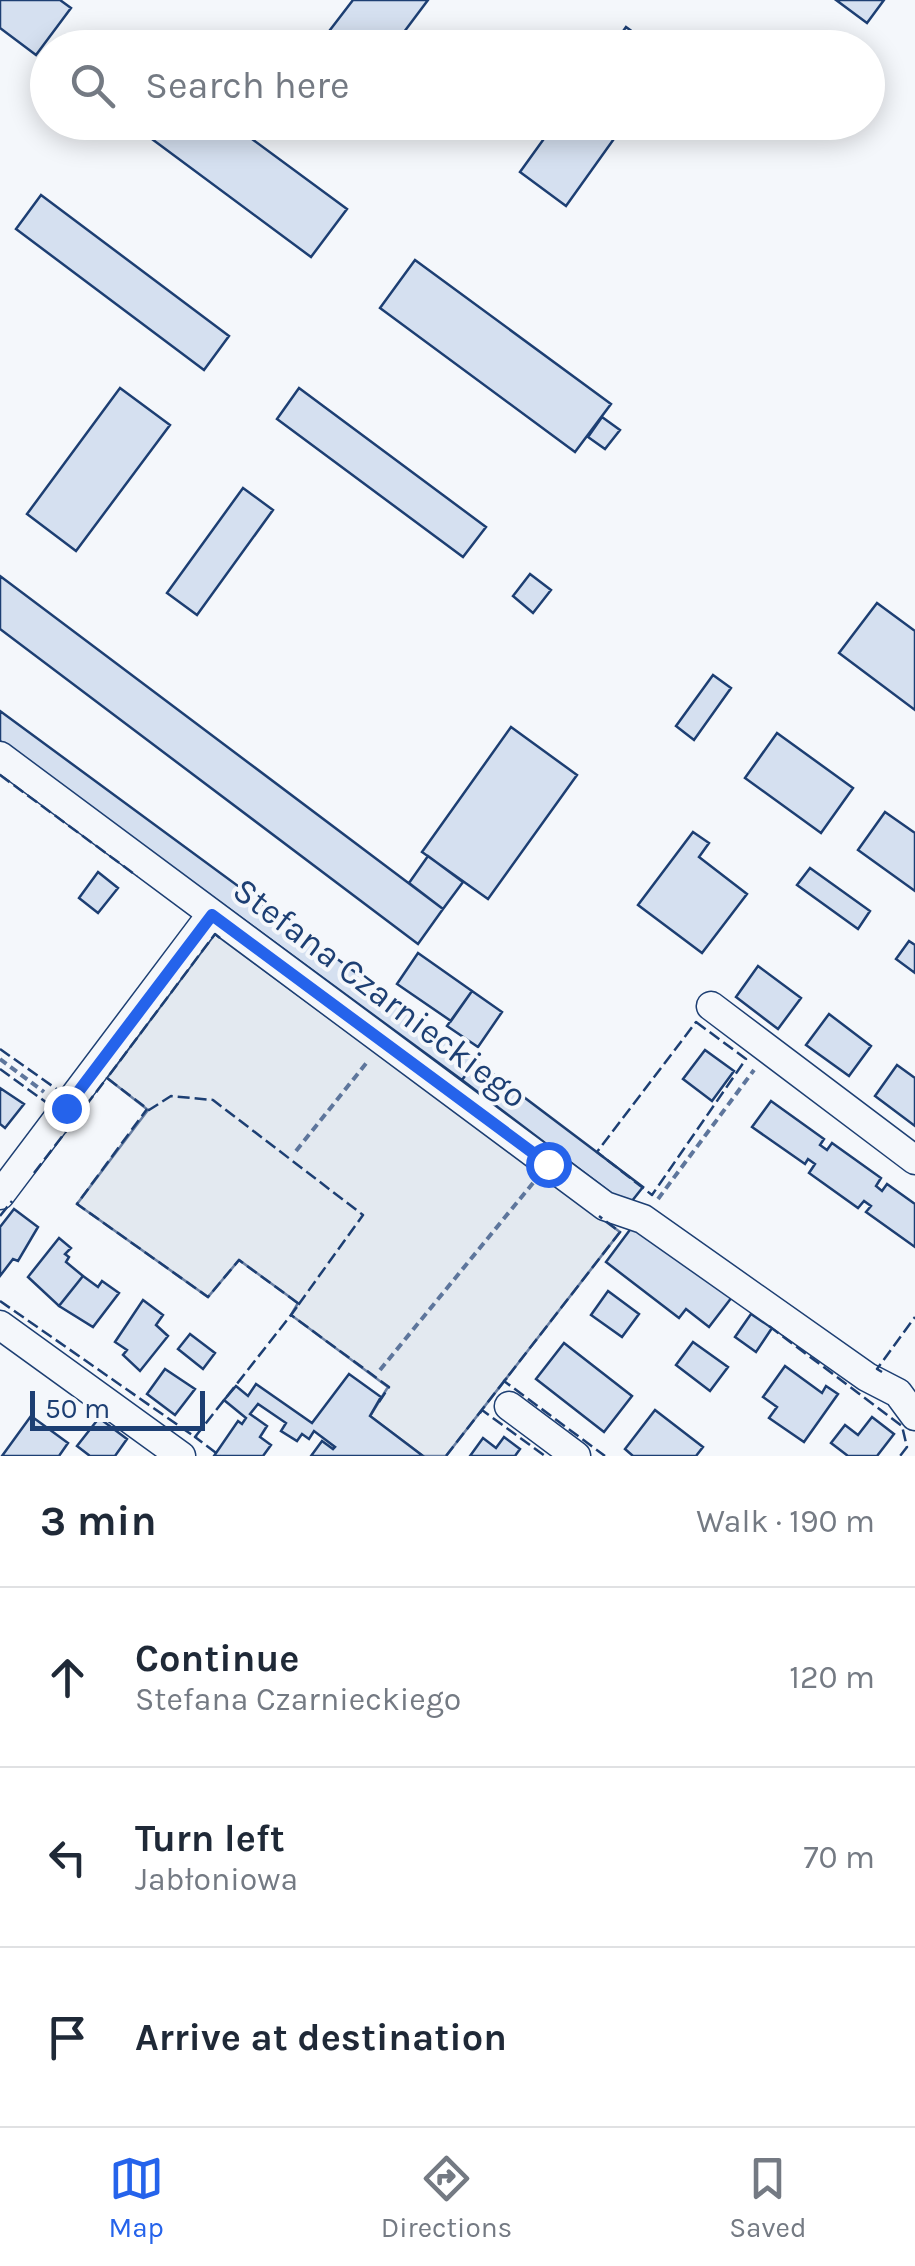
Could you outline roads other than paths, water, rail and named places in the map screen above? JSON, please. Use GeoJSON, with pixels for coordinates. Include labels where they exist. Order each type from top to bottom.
{"type":"FeatureCollection","features":[{"type":"Feature","properties":{"kind":"street","name":"Stefana Czarnieckiego"},"geometry":{"type":"LineString","coordinates":[[0,756],[605,1206],[643,1218],[851,1366],[898,1393],[915,1416]]}},
{"type":"Feature","properties":{"kind":"street"},"geometry":{"type":"LineString","coordinates":[[0,1195],[212,915]]}},
{"type":"Feature","properties":{"kind":"street"},"geometry":{"type":"LineString","coordinates":[[711,1006],[915,1160]]}},
{"type":"Feature","properties":{"kind":"street"},"geometry":{"type":"LineString","coordinates":[[0,1325],[181,1456]]}},
{"type":"Feature","properties":{"kind":"street"},"geometry":{"type":"LineString","coordinates":[[509,1406],[576,1456]]}}]}
